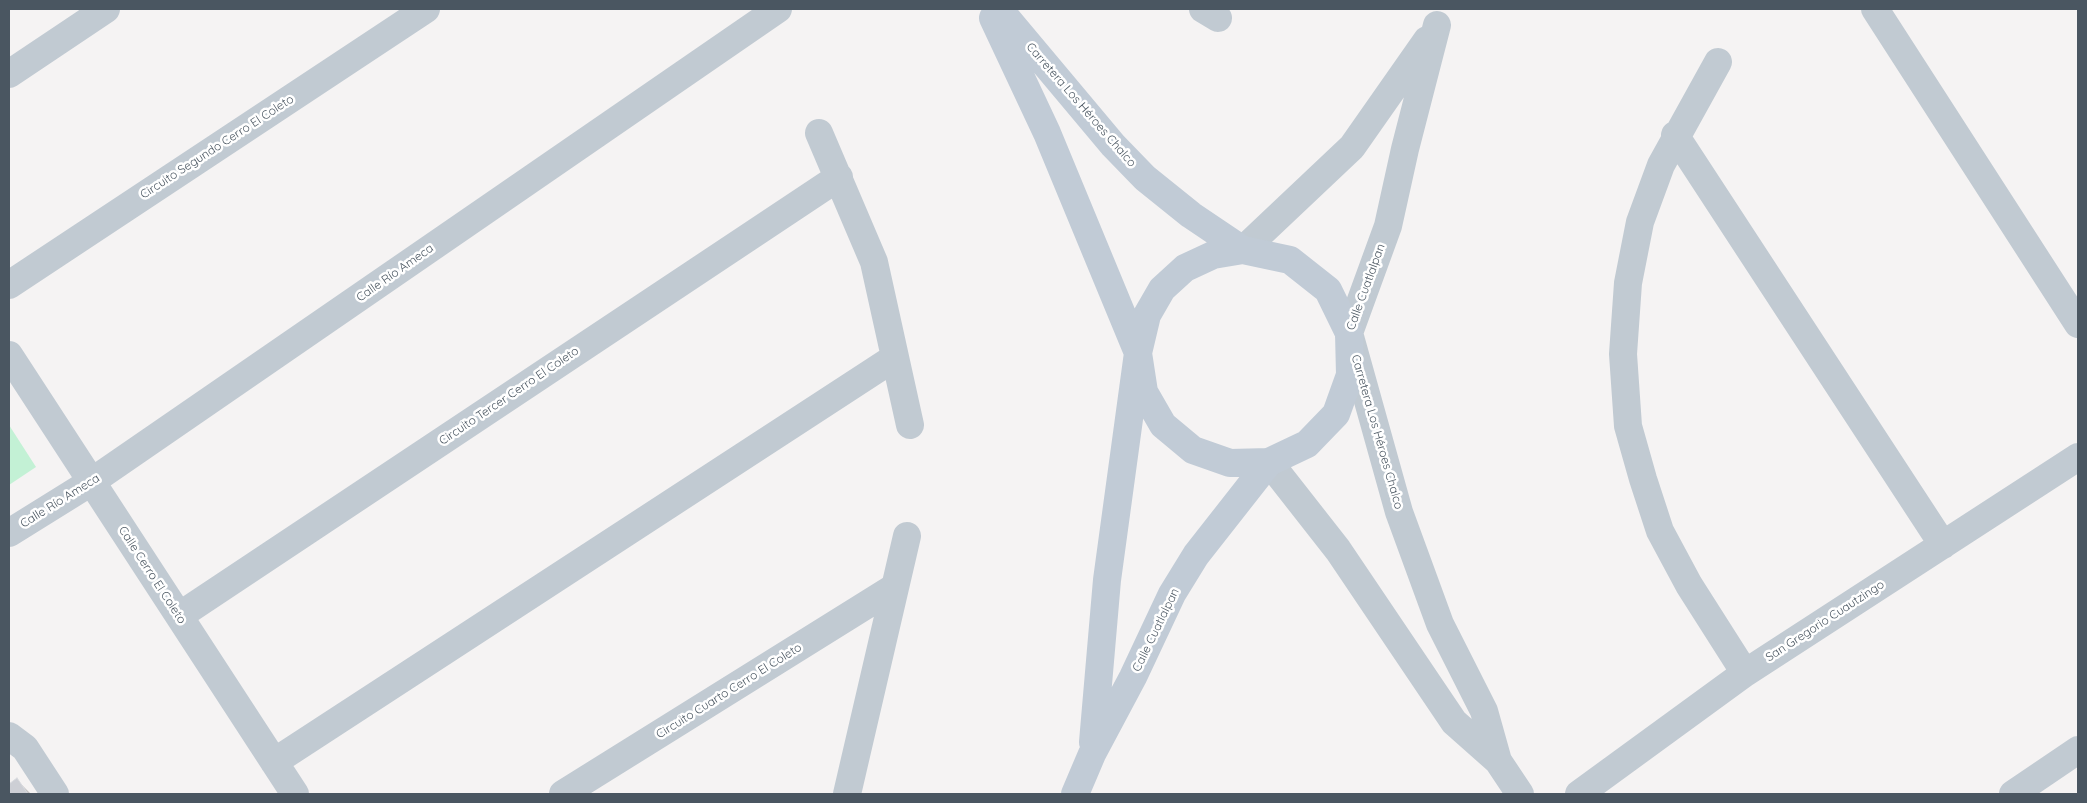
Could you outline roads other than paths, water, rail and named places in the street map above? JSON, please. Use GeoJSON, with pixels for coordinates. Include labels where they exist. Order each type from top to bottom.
{"type":"FeatureCollection","features":[{"type":"Feature","properties":{"kind":"street"},"geometry":{"type":"LineString","coordinates":[[9,74],[106,9]]}},
{"type":"Feature","properties":{"kind":"street","name":"Circuito Segundo Cerro El Coleto"},"geometry":{"type":"LineString","coordinates":[[9,285],[426,9]]}},
{"type":"Feature","properties":{"kind":"street","name":"Calle Río Ameca"},"geometry":{"type":"LineString","coordinates":[[9,533],[91,482],[778,9]]}},
{"type":"Feature","properties":{"kind":"street","name":"Carretera Los Héroes Chalco"},"geometry":{"type":"LineString","coordinates":[[988,9],[1047,133],[1138,353],[1144,392],[1163,426],[1193,450],[1230,462],[1269,462],[1338,550],[1454,722],[1498,760],[1520,794]]}},
{"type":"Feature","properties":{"kind":"street","name":"Carretera Los Héroes Chalco"},"geometry":{"type":"LineString","coordinates":[[999,9],[1113,145],[1145,178],[1191,215],[1243,250]]}},
{"type":"Feature","properties":{"kind":"street"},"geometry":{"type":"LineString","coordinates":[[1874,9],[2078,324]]}},
{"type":"Feature","properties":{"kind":"street","name":"Calle Cuatlalpan"},"geometry":{"type":"LineString","coordinates":[[1243,250],[1352,147],[1442,17]]}},
{"type":"Feature","properties":{"kind":"street","name":"Calle Cuatlalpan"},"geometry":{"type":"LineString","coordinates":[[1092,754],[1133,677],[1177,586],[1196,555],[1269,462],[1307,444],[1336,414],[1350,375],[1349,333],[1388,226],[1405,150],[1442,17]]}},
{"type":"Feature","properties":{"kind":"street"},"geometry":{"type":"LineString","coordinates":[[1718,62],[1661,165],[1640,222],[1628,283],[1623,354],[1628,426],[1660,531],[1689,585],[1745,673]]}},
{"type":"Feature","properties":{"kind":"street"},"geometry":{"type":"LineString","coordinates":[[819,133],[874,262],[910,425]]}},
{"type":"Feature","properties":{"kind":"street"},"geometry":{"type":"LineString","coordinates":[[1676,135],[1943,545]]}},
{"type":"Feature","properties":{"kind":"street","name":"Circuito Tercer Cerro El Coleto"},"geometry":{"type":"LineString","coordinates":[[179,616],[839,177]]}},
{"type":"Feature","properties":{"kind":"street","name":"Carretera Los Héroes Chalco"},"geometry":{"type":"LineString","coordinates":[[1138,353],[1147,315],[1162,289],[1185,268],[1213,255],[1243,250],[1290,260],[1328,290],[1349,333],[1399,512],[1440,624],[1484,712],[1498,760]]}},
{"type":"Feature","properties":{"kind":"street"},"geometry":{"type":"LineString","coordinates":[[1075,794],[1092,754],[1107,580],[1138,353]]}},
{"type":"Feature","properties":{"kind":"street","name":"Calle Cerro El Coleto"},"geometry":{"type":"LineString","coordinates":[[9,355],[295,794]]}},
{"type":"Feature","properties":{"kind":"street"},"geometry":{"type":"LineString","coordinates":[[274,762],[894,358]]}},
{"type":"Feature","properties":{"kind":"street","name":"San Gregorio Cuautzingo"},"geometry":{"type":"LineString","coordinates":[[1579,794],[1745,673],[2078,457]]}},
{"type":"Feature","properties":{"kind":"street"},"geometry":{"type":"LineString","coordinates":[[847,794],[907,536]]}},
{"type":"Feature","properties":{"kind":"street","name":"Circuito Cuarto Cerro El Coleto"},"geometry":{"type":"LineString","coordinates":[[563,794],[896,587]]}},
{"type":"Feature","properties":{"kind":"street"},"geometry":{"type":"LineString","coordinates":[[9,736],[25,748],[55,794]]}},
{"type":"Feature","properties":{"kind":"street"},"geometry":{"type":"LineString","coordinates":[[2013,794],[2078,750]]}}]}
